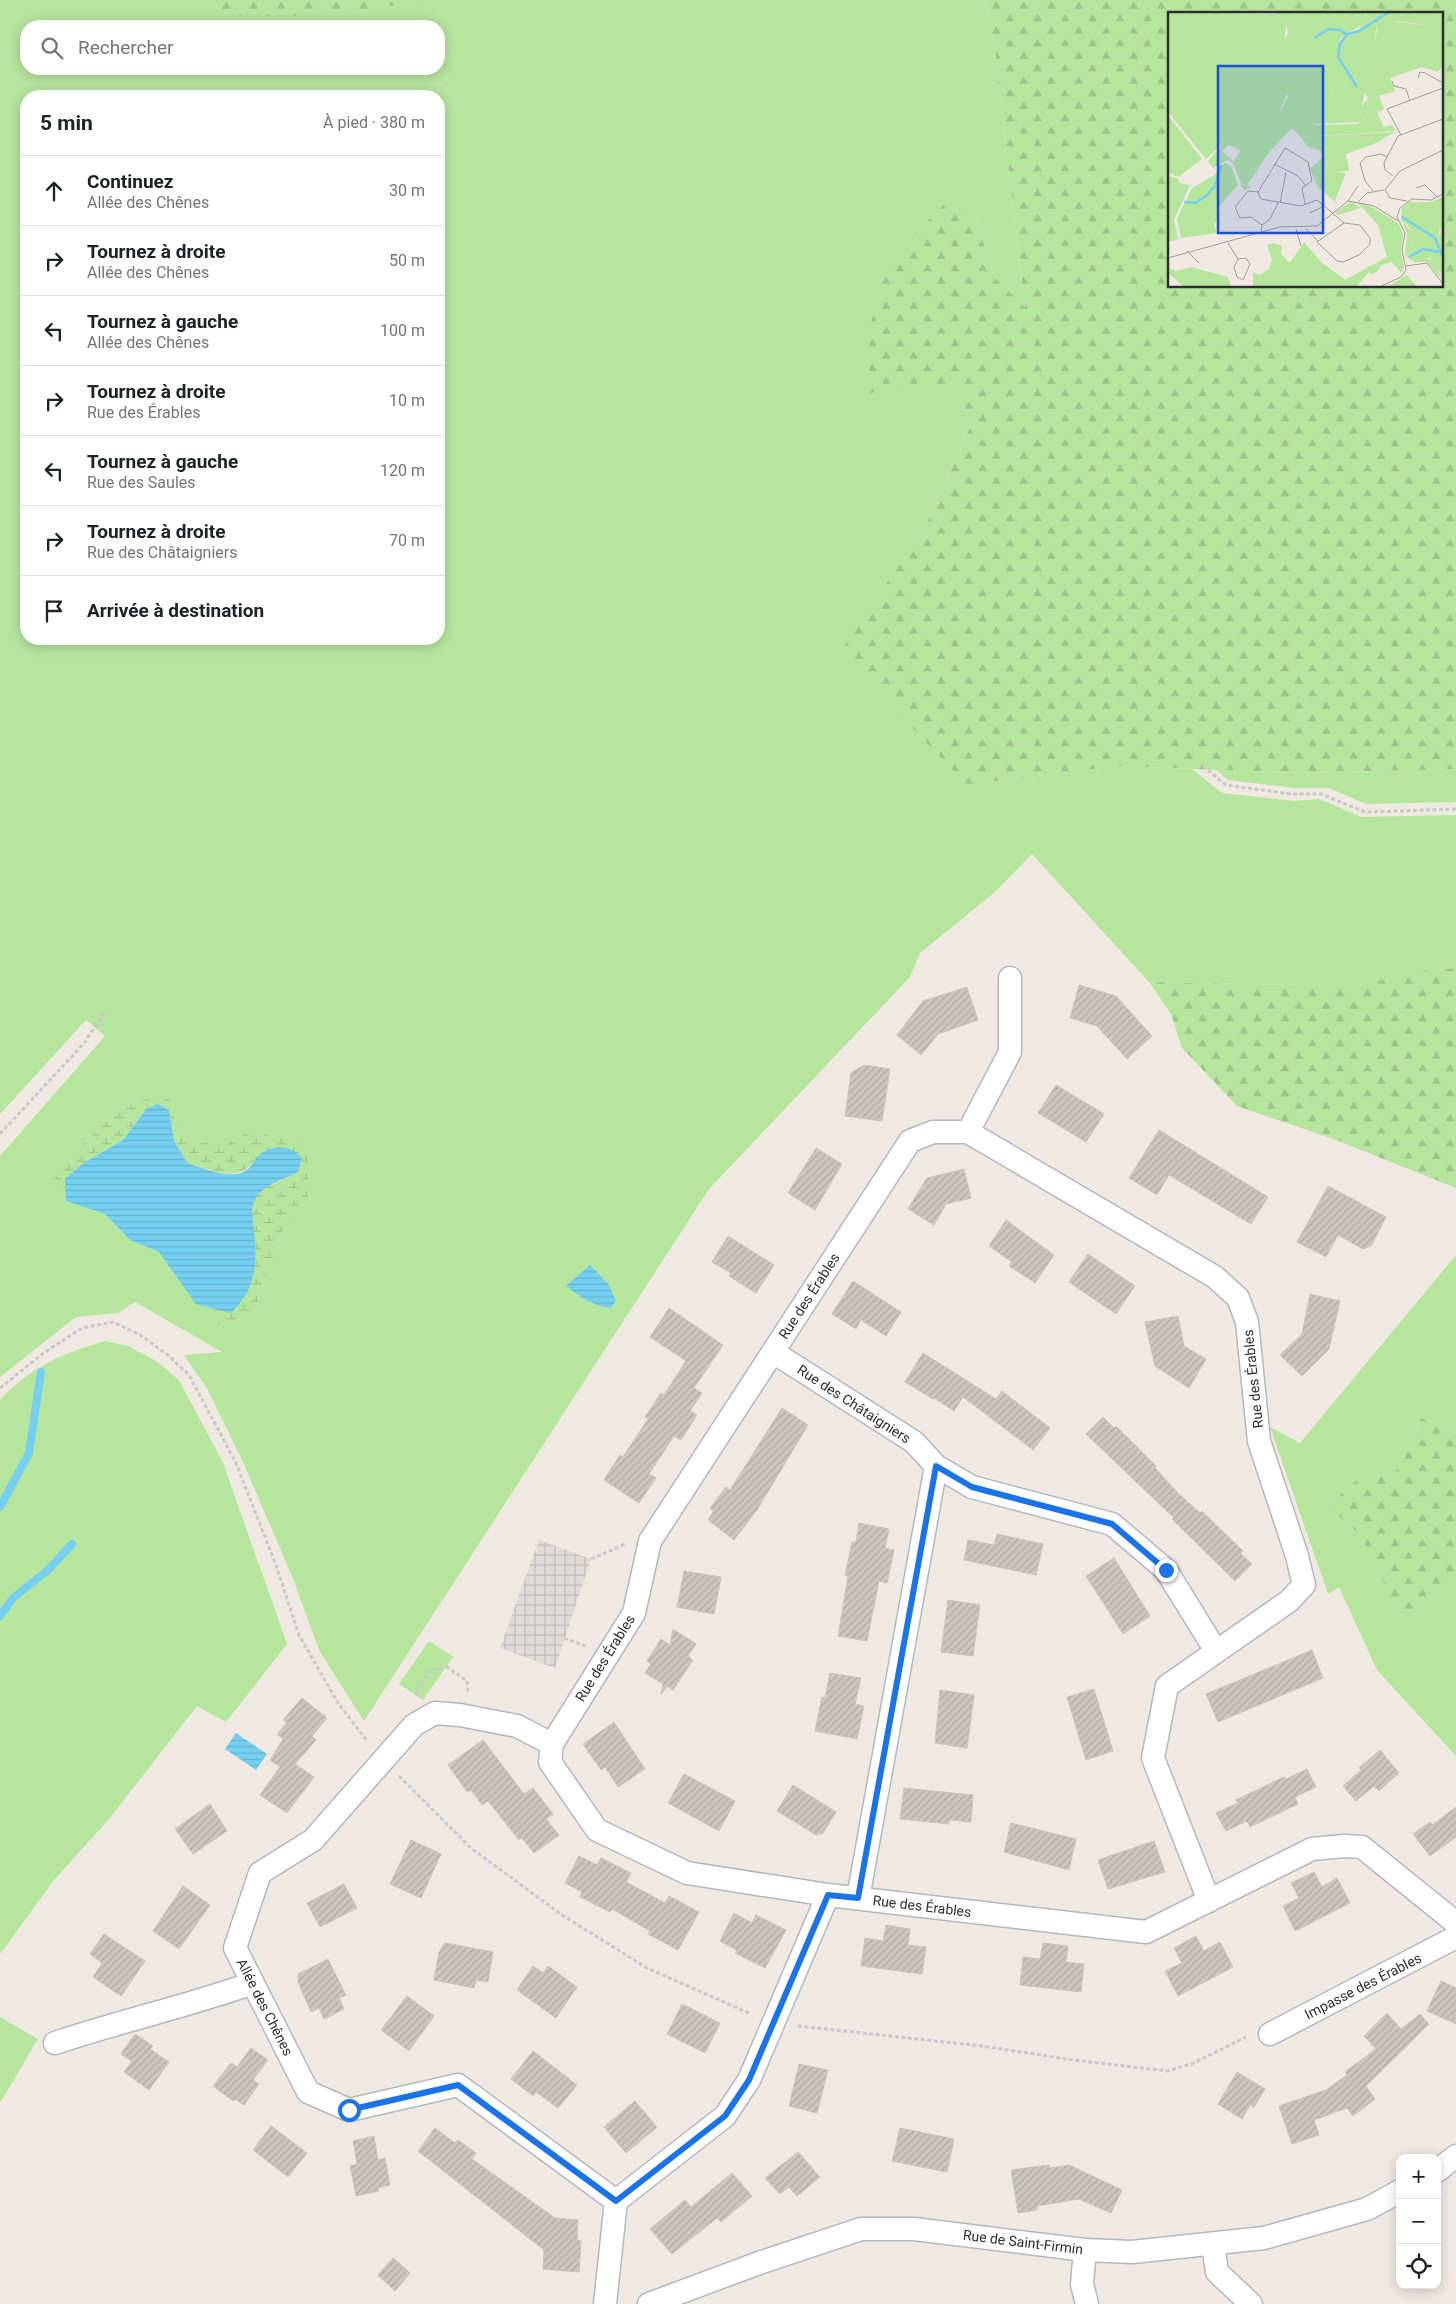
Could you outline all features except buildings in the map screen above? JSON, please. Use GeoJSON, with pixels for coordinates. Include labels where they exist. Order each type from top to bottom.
{"type":"FeatureCollection","features":[{"type":"Feature","properties":{"kind":"street"},"geometry":{"type":"LineString","coordinates":[[968,1132],[1010,1052],[1010,978]]}},
{"type":"Feature","properties":{"kind":"street","name":"Rue des Érables"},"geometry":{"type":"LineString","coordinates":[[1209,1901],[1153,1758],[1167,1686],[1289,1601],[1304,1585],[1298,1556],[1259,1442],[1247,1322],[1238,1298],[1215,1277],[968,1132],[933,1132],[910,1141],[650,1541],[634,1613],[552,1744],[550,1762],[597,1830],[687,1873],[828,1895],[1146,1932],[1209,1901],[1312,1849],[1344,1846],[1362,1847],[1456,1923]]}},
{"type":"Feature","properties":{"kind":"street","name":"Rue des Châtaigniers"},"geometry":{"type":"LineString","coordinates":[[772,1352],[914,1442],[936,1466],[972,1487],[1112,1524],[1166,1570],[1216,1651]]}},
{"type":"Feature","properties":{"kind":"street"},"geometry":{"type":"LineString","coordinates":[[858,1898],[936,1466]]}},
{"type":"Feature","properties":{"kind":"street","name":"Allée des Chênes"},"geometry":{"type":"LineString","coordinates":[[552,1744],[517,1726],[460,1715],[435,1713],[414,1725],[313,1840],[260,1873],[235,1948],[308,2092],[349,2110],[458,2085],[616,2201]]}},
{"type":"Feature","properties":{"kind":"street"},"geometry":{"type":"LineString","coordinates":[[605,2304],[616,2201],[725,2116],[749,2080],[828,1895]]}},
{"type":"Feature","properties":{"kind":"street","name":"Impasse des Érables"},"geometry":{"type":"LineString","coordinates":[[1270,2034],[1456,1938]]}},
{"type":"Feature","properties":{"kind":"street"},"geometry":{"type":"LineString","coordinates":[[56,2043],[127,2020],[202,2001],[253,1983]]}},
{"type":"Feature","properties":{"kind":"street"},"geometry":{"type":"LineString","coordinates":[[1441,2167],[1456,2156]]}},
{"type":"Feature","properties":{"kind":"street","name":"Rue de Saint-Firmin"},"geometry":{"type":"LineString","coordinates":[[649,2304],[759,2263],[861,2229],[914,2229],[1085,2250],[1132,2252],[1213,2245],[1264,2238],[1366,2209],[1396,2193]]}},
{"type":"Feature","properties":{"kind":"street"},"geometry":{"type":"LineString","coordinates":[[1213,2245],[1217,2272],[1251,2304]]}},
{"type":"Feature","properties":{"kind":"street"},"geometry":{"type":"LineString","coordinates":[[1085,2250],[1082,2284],[1087,2304]]}},
{"type":"Feature","properties":{"kind":"path"},"geometry":{"type":"LineString","coordinates":[[1203,766],[1226,785],[1291,794],[1321,794],[1365,812],[1456,809]]}},
{"type":"Feature","properties":{"kind":"path"},"geometry":{"type":"LineString","coordinates":[[0,1134],[85,1042],[105,1011]]}},
{"type":"Feature","properties":{"kind":"path"},"geometry":{"type":"LineString","coordinates":[[0,1388],[42,1354],[82,1328],[113,1322],[147,1340],[168,1355],[189,1375],[236,1463],[276,1565],[299,1635],[338,1703],[382,1760]]}},
{"type":"Feature","properties":{"kind":"path"},"geometry":{"type":"LineString","coordinates":[[591,1559],[630,1542],[650,1541]]}},
{"type":"Feature","properties":{"kind":"green space"},"geometry":{"type":"Polygon","coordinates":[[[0,0],[986,0],[995,50],[1025,308],[994,277],[974,211],[954,383],[971,425],[927,523],[841,652],[967,785],[1117,766],[1192,769],[1222,793],[1294,801],[1319,799],[1362,817],[1456,815],[1456,968],[1426,970],[1354,986],[1149,982],[1032,854],[995,892],[920,953],[910,977],[709,1189],[364,1721],[320,1652],[292,1576],[242,1460],[208,1390],[184,1355],[222,1352],[135,1302],[118,1313],[76,1317],[0,1377],[0,1156],[105,1036],[86,1020],[0,1114],[0,0]],[[159,1094],[122,1108],[73,1152],[66,1201],[105,1214],[130,1240],[159,1252],[175,1272],[254,1313],[281,1233],[308,1198],[249,1131],[220,1148],[178,1131],[172,1101],[159,1094]]]}},
{"type":"Feature","properties":{"kind":"green space"},"geometry":{"type":"Polygon","coordinates":[[[198,0],[441,0],[303,16],[240,16],[198,0]]]}},
{"type":"Feature","properties":{"kind":"green space"},"geometry":{"type":"Polygon","coordinates":[[[986,0],[1456,0],[1456,769],[1300,773],[1117,766],[967,785],[840,652],[927,523],[971,425],[954,383],[869,393],[869,329],[888,263],[945,203],[974,211],[994,277],[1025,307],[995,50],[986,0]]]}},
{"type":"Feature","properties":{"kind":"green space"},"geometry":{"type":"Polygon","coordinates":[[[1456,769],[1456,802],[1366,804],[1329,788],[1294,788],[1228,780],[1217,770],[1300,773],[1456,769]]]}},
{"type":"Feature","properties":{"kind":"green space"},"geometry":{"type":"Polygon","coordinates":[[[1456,968],[1456,1188],[1336,1140],[1237,1106],[1182,1048],[1171,1014],[1149,982],[1354,986],[1426,970],[1456,968]]]}},
{"type":"Feature","properties":{"kind":"green space"},"geometry":{"type":"Polygon","coordinates":[[[159,1094],[172,1101],[178,1131],[220,1148],[249,1131],[302,1143],[310,1167],[308,1199],[281,1233],[254,1313],[224,1328],[196,1304],[231,1313],[253,1199],[265,1188],[298,1172],[263,1153],[254,1163],[237,1173],[219,1173],[187,1163],[174,1140],[169,1110],[146,1109],[123,1140],[82,1164],[65,1179],[66,1201],[54,1179],[73,1152],[122,1108],[159,1094]]]}},
{"type":"Feature","properties":{"kind":"green space"},"geometry":{"type":"Polygon","coordinates":[[[1456,1255],[1456,1434],[1421,1418],[1397,1470],[1356,1480],[1328,1506],[1360,1535],[1403,1624],[1437,1585],[1456,1592],[1456,1756],[1377,1670],[1339,1587],[1328,1594],[1270,1427],[1300,1443],[1456,1255]]]}},
{"type":"Feature","properties":{"kind":"green space"},"geometry":{"type":"Polygon","coordinates":[[[105,1341],[128,1346],[156,1361],[179,1380],[223,1463],[287,1644],[226,1722],[197,1706],[109,1819],[54,1880],[0,1954],[0,1400],[12,1388],[48,1363],[61,1356],[105,1341]]]}},
{"type":"Feature","properties":{"kind":"green space"},"geometry":{"type":"Polygon","coordinates":[[[1421,1418],[1456,1434],[1456,1592],[1437,1585],[1403,1625],[1360,1535],[1328,1506],[1356,1480],[1397,1470],[1421,1418]]]}},
{"type":"Feature","properties":{"kind":"green space"},"geometry":{"type":"Polygon","coordinates":[[[429,1641],[453,1657],[423,1700],[399,1684],[429,1641]]]}},
{"type":"Feature","properties":{"kind":"green space"},"geometry":{"type":"Polygon","coordinates":[[[0,2017],[38,2039],[0,2103],[0,2017]]]}},
{"type":"Feature","properties":{"kind":"shaded area"},"geometry":{"type":"Polygon","coordinates":[[[539,1540],[591,1559],[555,1668],[500,1648],[539,1540]]]}},
{"type":"Feature","properties":{"kind":"water"},"geometry":{"type":"Polygon","coordinates":[[[158,1104],[169,1110],[174,1140],[187,1163],[214,1172],[235,1174],[245,1171],[260,1154],[268,1149],[279,1147],[289,1149],[302,1158],[298,1172],[269,1186],[254,1201],[252,1209],[255,1251],[253,1277],[242,1301],[231,1313],[196,1304],[159,1252],[130,1240],[105,1214],[66,1201],[65,1179],[82,1164],[123,1140],[146,1109],[158,1104]]]}},
{"type":"Feature","properties":{"kind":"water"},"geometry":{"type":"Polygon","coordinates":[[[590,1265],[608,1284],[616,1301],[611,1308],[587,1300],[566,1286],[590,1265]]]}},
{"type":"Feature","properties":{"kind":"water"},"geometry":{"type":"Polygon","coordinates":[[[236,1733],[267,1754],[256,1770],[225,1749],[236,1733]]]}},
{"type":"Feature","properties":{"kind":"waterway"},"geometry":{"type":"LineString","coordinates":[[0,1507],[29,1453],[41,1372]]}},
{"type":"Feature","properties":{"kind":"waterway"},"geometry":{"type":"LineString","coordinates":[[0,1616],[13,1598],[48,1570],[72,1544]]}},
{"type":"Feature","properties":{"kind":"route"},"geometry":{"type":"LineString","coordinates":[[349,2110],[458,2085],[616,2201],[725,2116],[749,2080],[828,1895],[858,1898],[936,1466],[972,1487],[1112,1524],[1166,1570]]}}]}
